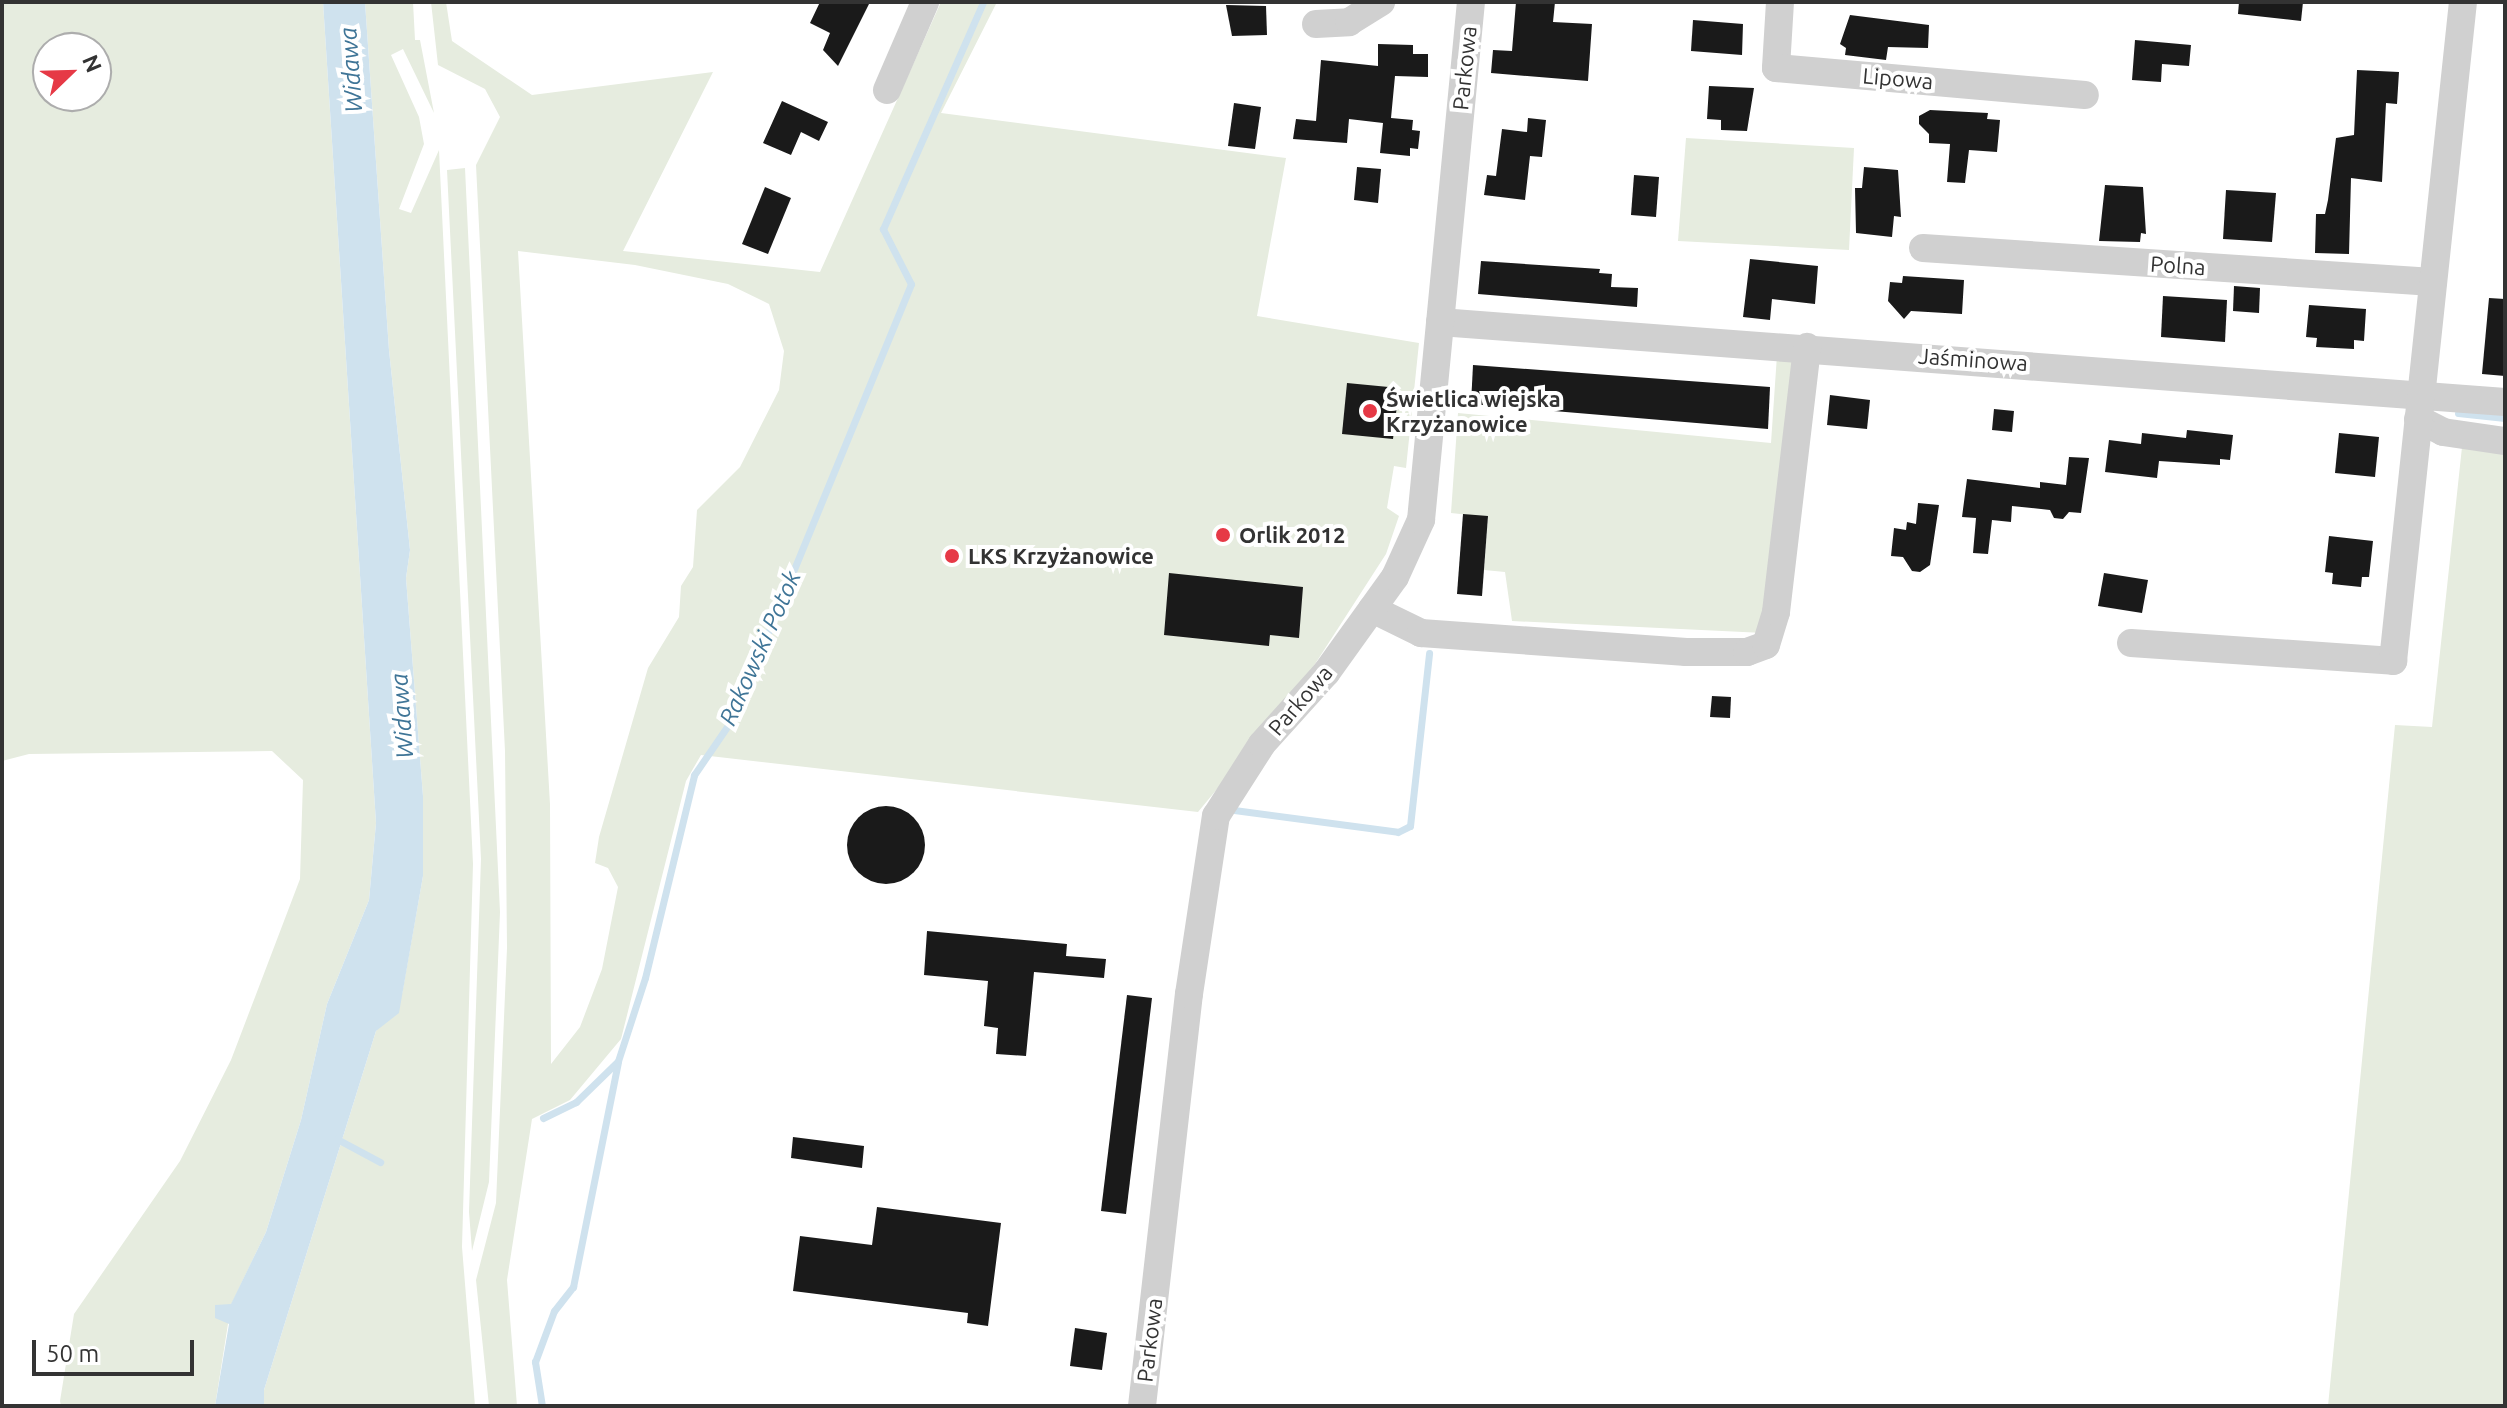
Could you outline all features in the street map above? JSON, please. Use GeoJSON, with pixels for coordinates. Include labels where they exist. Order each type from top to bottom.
{"type":"FeatureCollection","features":[{"type":"Feature","properties":{"kind":"street"},"geometry":{"type":"LineString","coordinates":[[887,90],[925,2]]}},
{"type":"Feature","properties":{"kind":"street"},"geometry":{"type":"LineString","coordinates":[[1316,24],[1349,22],[1381,2]]}},
{"type":"Feature","properties":{"kind":"street","name":"Parkowa"},"geometry":{"type":"LineString","coordinates":[[1142,1406],[1192,965],[1216,816],[1262,744],[1326,673],[1395,577],[1421,520],[1471,2]]}},
{"type":"Feature","properties":{"kind":"street","name":"Lipowa"},"geometry":{"type":"LineString","coordinates":[[1780,2],[1776,68],[2085,95]]}},
{"type":"Feature","properties":{"kind":"street"},"geometry":{"type":"LineString","coordinates":[[2131,643],[2393,661],[2463,2]]}},
{"type":"Feature","properties":{"kind":"street","name":"Polna"},"geometry":{"type":"LineString","coordinates":[[1923,248],[2433,282]]}},
{"type":"Feature","properties":{"kind":"street","name":"Jaśminowa"},"geometry":{"type":"LineString","coordinates":[[1440,322],[1807,347],[2419,406],[2505,402]]}},
{"type":"Feature","properties":{"kind":"street"},"geometry":{"type":"LineString","coordinates":[[1372,609],[1421,633],[1686,652],[1747,652],[1766,645],[1776,612],[1807,347]]}},
{"type":"Feature","properties":{"kind":"street"},"geometry":{"type":"LineString","coordinates":[[2419,406],[2443,432],[2505,441]]}},
{"type":"Feature","properties":{"kind":"shaded area"},"geometry":{"type":"Polygon","coordinates":[[[2,2],[323,2],[376,823],[369,900],[327,1004],[301,1120],[266,1232],[231,1305],[215,1406],[61,1406],[60,1401],[74,1314],[180,1161],[231,1060],[300,879],[303,780],[272,751],[29,754],[2,761],[2,2]]]}},
{"type":"Feature","properties":{"kind":"shaded area"},"geometry":{"type":"Polygon","coordinates":[[[365,2],[413,2],[415,40],[420,40],[434,113],[403,49],[391,55],[419,117],[424,144],[399,209],[411,213],[439,150],[473,864],[462,1247],[475,1406],[264,1406],[264,1390],[376,1031],[402,994],[423,876],[423,796],[406,578],[410,550],[389,350],[365,2]]]}},
{"type":"Feature","properties":{"kind":"shaded area"},"geometry":{"type":"Polygon","coordinates":[[[431,2],[446,2],[452,41],[532,95],[713,72],[623,251],[820,272],[941,2],[997,2],[941,113],[1286,158],[1257,316],[1419,343],[1406,468],[1394,466],[1387,508],[1399,516],[1386,554],[1295,695],[1198,812],[701,755],[686,781],[621,1039],[570,1100],[532,1119],[507,1280],[517,1406],[489,1406],[476,1280],[496,1203],[507,948],[505,751],[476,165],[500,117],[485,89],[438,65],[431,2]],[[518,251],[550,804],[551,1064],[580,1027],[602,969],[618,887],[608,868],[595,863],[599,837],[648,668],[679,617],[681,586],[693,567],[697,510],[740,467],[779,390],[784,351],[769,304],[728,284],[635,265],[518,251]]]}},
{"type":"Feature","properties":{"kind":"shaded area"},"geometry":{"type":"Polygon","coordinates":[[[1686,138],[1854,148],[1849,250],[1678,241],[1686,138]]]}},
{"type":"Feature","properties":{"kind":"shaded area"},"geometry":{"type":"Polygon","coordinates":[[[465,168],[500,912],[489,1182],[472,1251],[469,1212],[481,859],[447,170],[465,168]]]}},
{"type":"Feature","properties":{"kind":"shaded area"},"geometry":{"type":"Polygon","coordinates":[[[1777,355],[1799,357],[1764,633],[1512,621],[1505,572],[1484,570],[1488,517],[1451,513],[1458,413],[1771,443],[1777,355]]]}},
{"type":"Feature","properties":{"kind":"shaded area"},"geometry":{"type":"Polygon","coordinates":[[[2462,447],[2505,453],[2505,1406],[2328,1406],[2395,725],[2432,727],[2462,447]]]}},
{"type":"Feature","properties":{"kind":"water","name":"Widawa"},"geometry":{"type":"Polygon","coordinates":[[[323,2],[365,2],[389,350],[410,550],[406,578],[423,796],[423,876],[399,1013],[376,1031],[264,1390],[264,1406],[215,1406],[229,1324],[215,1318],[215,1305],[231,1304],[266,1232],[301,1120],[327,1004],[369,900],[376,823],[323,2]]]}},
{"type":"Feature","properties":{"kind":"building"},"geometry":{"type":"Polygon","coordinates":[[[820,2],[870,2],[838,66],[823,50],[830,33],[810,23],[820,2]]]}},
{"type":"Feature","properties":{"kind":"building"},"geometry":{"type":"Polygon","coordinates":[[[1516,2],[1555,2],[1553,22],[1592,24],[1588,81],[1491,73],[1493,50],[1512,51],[1516,2]]]}},
{"type":"Feature","properties":{"kind":"building"},"geometry":{"type":"Polygon","coordinates":[[[2239,2],[2303,2],[2301,21],[2238,14],[2239,2]]]}},
{"type":"Feature","properties":{"kind":"building"},"geometry":{"type":"Polygon","coordinates":[[[1226,5],[1266,6],[1267,35],[1232,36],[1226,5]]]}},
{"type":"Feature","properties":{"kind":"building"},"geometry":{"type":"Polygon","coordinates":[[[1850,15],[1929,25],[1928,48],[1888,47],[1886,60],[1845,55],[1846,48],[1840,44],[1850,15]]]}},
{"type":"Feature","properties":{"kind":"building"},"geometry":{"type":"Polygon","coordinates":[[[1693,20],[1743,24],[1742,55],[1691,51],[1693,20]]]}},
{"type":"Feature","properties":{"kind":"building"},"geometry":{"type":"Polygon","coordinates":[[[2135,40],[2191,45],[2189,66],[2162,64],[2161,82],[2132,80],[2135,40]]]}},
{"type":"Feature","properties":{"kind":"building"},"geometry":{"type":"Polygon","coordinates":[[[1378,44],[1413,45],[1413,54],[1428,54],[1428,77],[1395,76],[1391,118],[1413,120],[1412,130],[1420,131],[1418,149],[1410,148],[1410,156],[1380,153],[1383,123],[1349,119],[1347,143],[1293,139],[1296,119],[1316,121],[1321,60],[1378,66],[1378,44]]]}},
{"type":"Feature","properties":{"kind":"building"},"geometry":{"type":"Polygon","coordinates":[[[2357,70],[2399,72],[2397,104],[2386,103],[2382,182],[2351,178],[2349,254],[2315,253],[2316,214],[2325,214],[2336,138],[2354,135],[2357,70]]]}},
{"type":"Feature","properties":{"kind":"building"},"geometry":{"type":"Polygon","coordinates":[[[1709,86],[1754,88],[1747,131],[1721,130],[1721,120],[1707,119],[1709,86]]]}},
{"type":"Feature","properties":{"kind":"building"},"geometry":{"type":"Polygon","coordinates":[[[782,101],[828,122],[819,141],[801,132],[791,155],[763,143],[782,101]]]}},
{"type":"Feature","properties":{"kind":"building"},"geometry":{"type":"Polygon","coordinates":[[[1234,103],[1261,107],[1255,149],[1228,146],[1234,103]]]}},
{"type":"Feature","properties":{"kind":"building"},"geometry":{"type":"Polygon","coordinates":[[[1930,110],[1988,113],[1987,119],[2000,120],[1997,152],[1969,150],[1965,183],[1947,182],[1950,144],[1929,143],[1929,134],[1919,124],[1919,116],[1930,110]]]}},
{"type":"Feature","properties":{"kind":"building"},"geometry":{"type":"Polygon","coordinates":[[[1528,118],[1546,120],[1542,157],[1530,156],[1525,200],[1484,195],[1487,175],[1496,176],[1502,129],[1527,132],[1528,118]]]}},
{"type":"Feature","properties":{"kind":"building"},"geometry":{"type":"Polygon","coordinates":[[[1357,167],[1381,169],[1378,203],[1354,200],[1357,167]]]}},
{"type":"Feature","properties":{"kind":"building"},"geometry":{"type":"Polygon","coordinates":[[[1864,167],[1898,170],[1901,217],[1894,216],[1892,237],[1856,233],[1855,188],[1862,188],[1864,167]]]}},
{"type":"Feature","properties":{"kind":"building"},"geometry":{"type":"Polygon","coordinates":[[[1634,175],[1659,177],[1656,217],[1631,215],[1634,175]]]}},
{"type":"Feature","properties":{"kind":"building"},"geometry":{"type":"Polygon","coordinates":[[[2105,185],[2143,187],[2146,234],[2141,233],[2140,242],[2099,241],[2105,185]]]}},
{"type":"Feature","properties":{"kind":"building"},"geometry":{"type":"Polygon","coordinates":[[[765,187],[791,198],[768,254],[742,244],[765,187]]]}},
{"type":"Feature","properties":{"kind":"building"},"geometry":{"type":"Polygon","coordinates":[[[2226,190],[2276,193],[2272,242],[2223,239],[2226,190]]]}},
{"type":"Feature","properties":{"kind":"building"},"geometry":{"type":"Polygon","coordinates":[[[1750,259],[1818,266],[1815,304],[1772,299],[1770,320],[1743,317],[1750,259]]]}},
{"type":"Feature","properties":{"kind":"building"},"geometry":{"type":"Polygon","coordinates":[[[1481,261],[1600,269],[1599,273],[1612,274],[1611,287],[1638,288],[1637,307],[1478,294],[1481,261]]]}},
{"type":"Feature","properties":{"kind":"building"},"geometry":{"type":"Polygon","coordinates":[[[1903,276],[1964,280],[1962,314],[1911,311],[1904,319],[1888,301],[1890,282],[1902,283],[1903,276]]]}},
{"type":"Feature","properties":{"kind":"building"},"geometry":{"type":"Polygon","coordinates":[[[2234,286],[2260,288],[2259,313],[2233,311],[2234,286]]]}},
{"type":"Feature","properties":{"kind":"building"},"geometry":{"type":"Polygon","coordinates":[[[2163,296],[2227,300],[2225,342],[2161,337],[2163,296]]]}},
{"type":"Feature","properties":{"kind":"building"},"geometry":{"type":"Polygon","coordinates":[[[2489,298],[2505,299],[2505,376],[2482,374],[2489,298]]]}},
{"type":"Feature","properties":{"kind":"building"},"geometry":{"type":"Polygon","coordinates":[[[2309,305],[2366,309],[2364,341],[2354,340],[2354,349],[2316,347],[2317,338],[2306,337],[2309,305]]]}},
{"type":"Feature","properties":{"kind":"building"},"geometry":{"type":"Polygon","coordinates":[[[1473,365],[1770,387],[1768,429],[1471,404],[1473,365]]]}},
{"type":"Feature","properties":{"kind":"building","name":"Świetlica wiejska Krzyżanowice"},"geometry":{"type":"Polygon","coordinates":[[[1347,383],[1399,388],[1393,439],[1342,434],[1347,383]]]}},
{"type":"Feature","properties":{"kind":"building"},"geometry":{"type":"Polygon","coordinates":[[[1830,395],[1870,400],[1867,429],[1827,425],[1830,395]]]}},
{"type":"Feature","properties":{"kind":"building"},"geometry":{"type":"Polygon","coordinates":[[[1994,409],[2014,411],[2012,432],[1992,430],[1994,409]]]}},
{"type":"Feature","properties":{"kind":"building"},"geometry":{"type":"Polygon","coordinates":[[[2187,430],[2233,435],[2230,460],[2220,459],[2220,465],[2159,461],[2157,478],[2105,472],[2109,440],[2141,444],[2142,433],[2186,438],[2187,430]]]}},
{"type":"Feature","properties":{"kind":"building"},"geometry":{"type":"Polygon","coordinates":[[[2339,433],[2379,437],[2375,477],[2335,473],[2339,433]]]}},
{"type":"Feature","properties":{"kind":"building"},"geometry":{"type":"Polygon","coordinates":[[[2069,457],[2089,458],[2081,513],[2069,512],[2063,519],[2054,518],[2050,510],[2012,506],[2011,522],[1992,520],[1988,554],[1973,553],[1976,518],[1962,517],[1967,479],[2040,488],[2040,482],[2066,485],[2069,457]]]}},
{"type":"Feature","properties":{"kind":"building"},"geometry":{"type":"Polygon","coordinates":[[[1918,503],[1939,505],[1930,565],[1920,572],[1912,571],[1903,557],[1891,556],[1894,528],[1906,530],[1907,522],[1916,524],[1918,503]]]}},
{"type":"Feature","properties":{"kind":"building"},"geometry":{"type":"Polygon","coordinates":[[[1463,514],[1488,516],[1482,596],[1457,594],[1463,514]]]}},
{"type":"Feature","properties":{"kind":"building"},"geometry":{"type":"Polygon","coordinates":[[[2329,536],[2373,541],[2369,577],[2362,577],[2361,587],[2332,584],[2333,573],[2325,572],[2329,536]]]}},
{"type":"Feature","properties":{"kind":"building"},"geometry":{"type":"Polygon","coordinates":[[[1169,573],[1303,587],[1299,638],[1270,635],[1269,646],[1164,635],[1169,573]]]}},
{"type":"Feature","properties":{"kind":"building"},"geometry":{"type":"Polygon","coordinates":[[[2104,573],[2148,580],[2142,613],[2098,606],[2104,573]]]}},
{"type":"Feature","properties":{"kind":"building"},"geometry":{"type":"Polygon","coordinates":[[[1712,696],[1731,697],[1730,718],[1710,717],[1712,696]]]}},
{"type":"Feature","properties":{"kind":"building"},"geometry":{"type":"Polygon","coordinates":[[[886,806],[901,809],[913,818],[922,830],[925,845],[922,860],[913,872],[901,881],[886,884],[871,881],[859,872],[850,860],[847,845],[850,830],[859,818],[871,809],[886,806]]]}},
{"type":"Feature","properties":{"kind":"building"},"geometry":{"type":"Polygon","coordinates":[[[927,931],[1067,944],[1066,956],[1106,959],[1104,978],[1034,972],[1026,1056],[996,1054],[998,1028],[984,1026],[988,981],[924,975],[927,931]]]}},
{"type":"Feature","properties":{"kind":"building"},"geometry":{"type":"Polygon","coordinates":[[[1127,995],[1152,998],[1126,1214],[1101,1211],[1127,995]]]}},
{"type":"Feature","properties":{"kind":"building"},"geometry":{"type":"Polygon","coordinates":[[[793,1137],[864,1146],[862,1168],[791,1158],[793,1137]]]}},
{"type":"Feature","properties":{"kind":"building"},"geometry":{"type":"Polygon","coordinates":[[[877,1207],[1001,1223],[988,1326],[967,1323],[968,1313],[793,1291],[800,1236],[872,1245],[877,1207]]]}},
{"type":"Feature","properties":{"kind":"building"},"geometry":{"type":"Polygon","coordinates":[[[1075,1328],[1107,1333],[1102,1370],[1070,1366],[1075,1328]]]}},
{"type":"Feature","properties":{"kind":"waterway","name":"Rakowski Potok"},"geometry":{"type":"LineString","coordinates":[[542,1406],[535,1362],[554,1311],[573,1287],[618,1061],[645,978],[694,775],[733,718],[911,284],[883,229],[983,2]]}},
{"type":"Feature","properties":{"kind":"waterway"},"geometry":{"type":"LineString","coordinates":[[2458,413],[2505,418]]}},
{"type":"Feature","properties":{"kind":"waterway"},"geometry":{"type":"LineString","coordinates":[[1234,810],[1398,832],[1410,826],[1429,653]]}},
{"type":"Feature","properties":{"kind":"waterway"},"geometry":{"type":"LineString","coordinates":[[543,1118],[576,1102],[617,1062]]}},
{"type":"Feature","properties":{"kind":"waterway"},"geometry":{"type":"LineString","coordinates":[[337,1139],[380,1162]]}},
{"type":"Feature","properties":{"kind":"place","name":"Świetlica wiejska Krzyżanowice"},"geometry":{"type":"Point","coordinates":[1370,411]}},
{"type":"Feature","properties":{"kind":"place","name":"Orlik 2012"},"geometry":{"type":"Point","coordinates":[1223,535]}},
{"type":"Feature","properties":{"kind":"place","name":"LKS Krzyżanowice"},"geometry":{"type":"Point","coordinates":[952,556]}}]}
